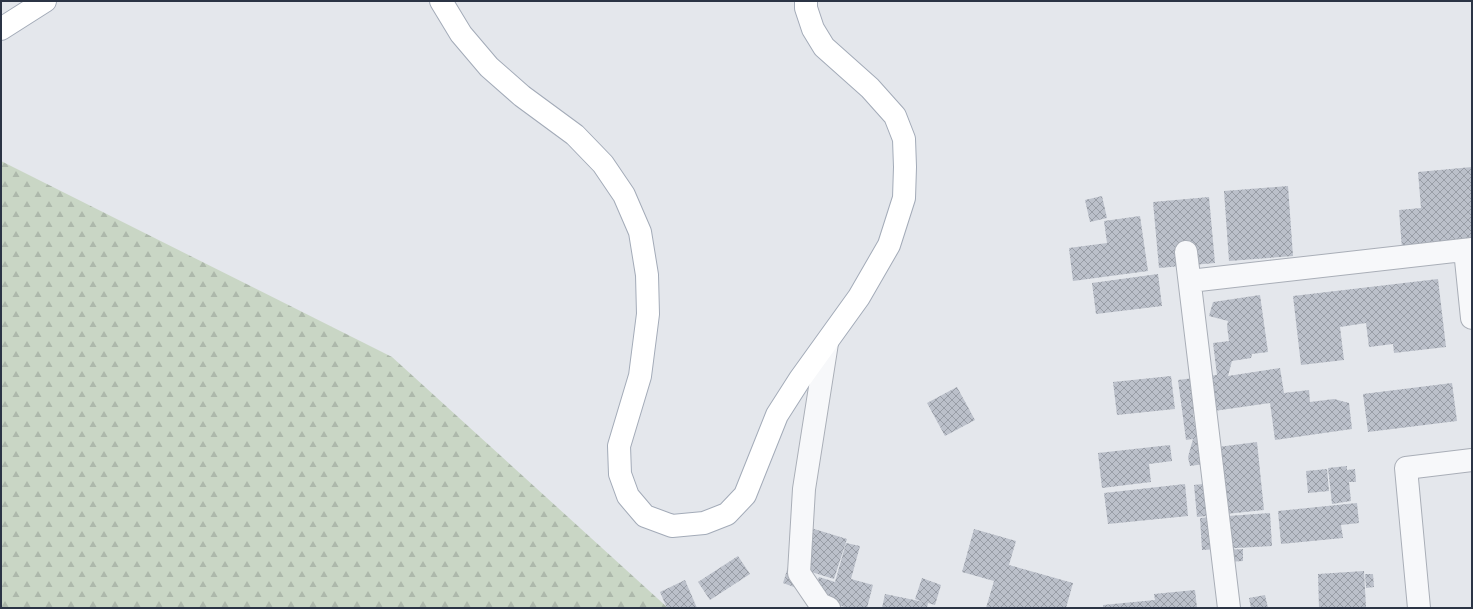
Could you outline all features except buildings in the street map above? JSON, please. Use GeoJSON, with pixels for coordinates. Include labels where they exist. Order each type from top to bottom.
{"type":"FeatureCollection","features":[{"type":"Feature","properties":{"kind":"main road"},"geometry":{"type":"LineString","coordinates":[[1,29],[45,1]]}},
{"type":"Feature","properties":{"kind":"main road"},"geometry":{"type":"LineString","coordinates":[[441,1],[461,34],[489,67],[522,96],[575,135],[603,164],[624,195],[640,232],[647,275],[648,314],[640,376],[619,446],[620,474],[628,496],[645,516],[672,526],[704,523],[727,514],[745,495],[777,415],[800,379],[859,297],[889,245],[904,198],[904,139],[896,116],[870,88],[824,47],[812,29],[806,8],[806,1]]}},
{"type":"Feature","properties":{"kind":"street"},"geometry":{"type":"LineString","coordinates":[[1190,281],[1469,249],[1472,318]]}},
{"type":"Feature","properties":{"kind":"street"},"geometry":{"type":"LineString","coordinates":[[1186,252],[1229,608]]}},
{"type":"Feature","properties":{"kind":"street"},"geometry":{"type":"LineString","coordinates":[[827,343],[804,489],[799,573],[820,604],[828,608]]}},
{"type":"Feature","properties":{"kind":"street"},"geometry":{"type":"LineString","coordinates":[[1419,608],[1406,468],[1472,460]]}},
{"type":"Feature","properties":{"kind":"green space"},"geometry":{"type":"Polygon","coordinates":[[[1,161],[392,357],[668,608],[1,608],[1,161]]]}}]}
